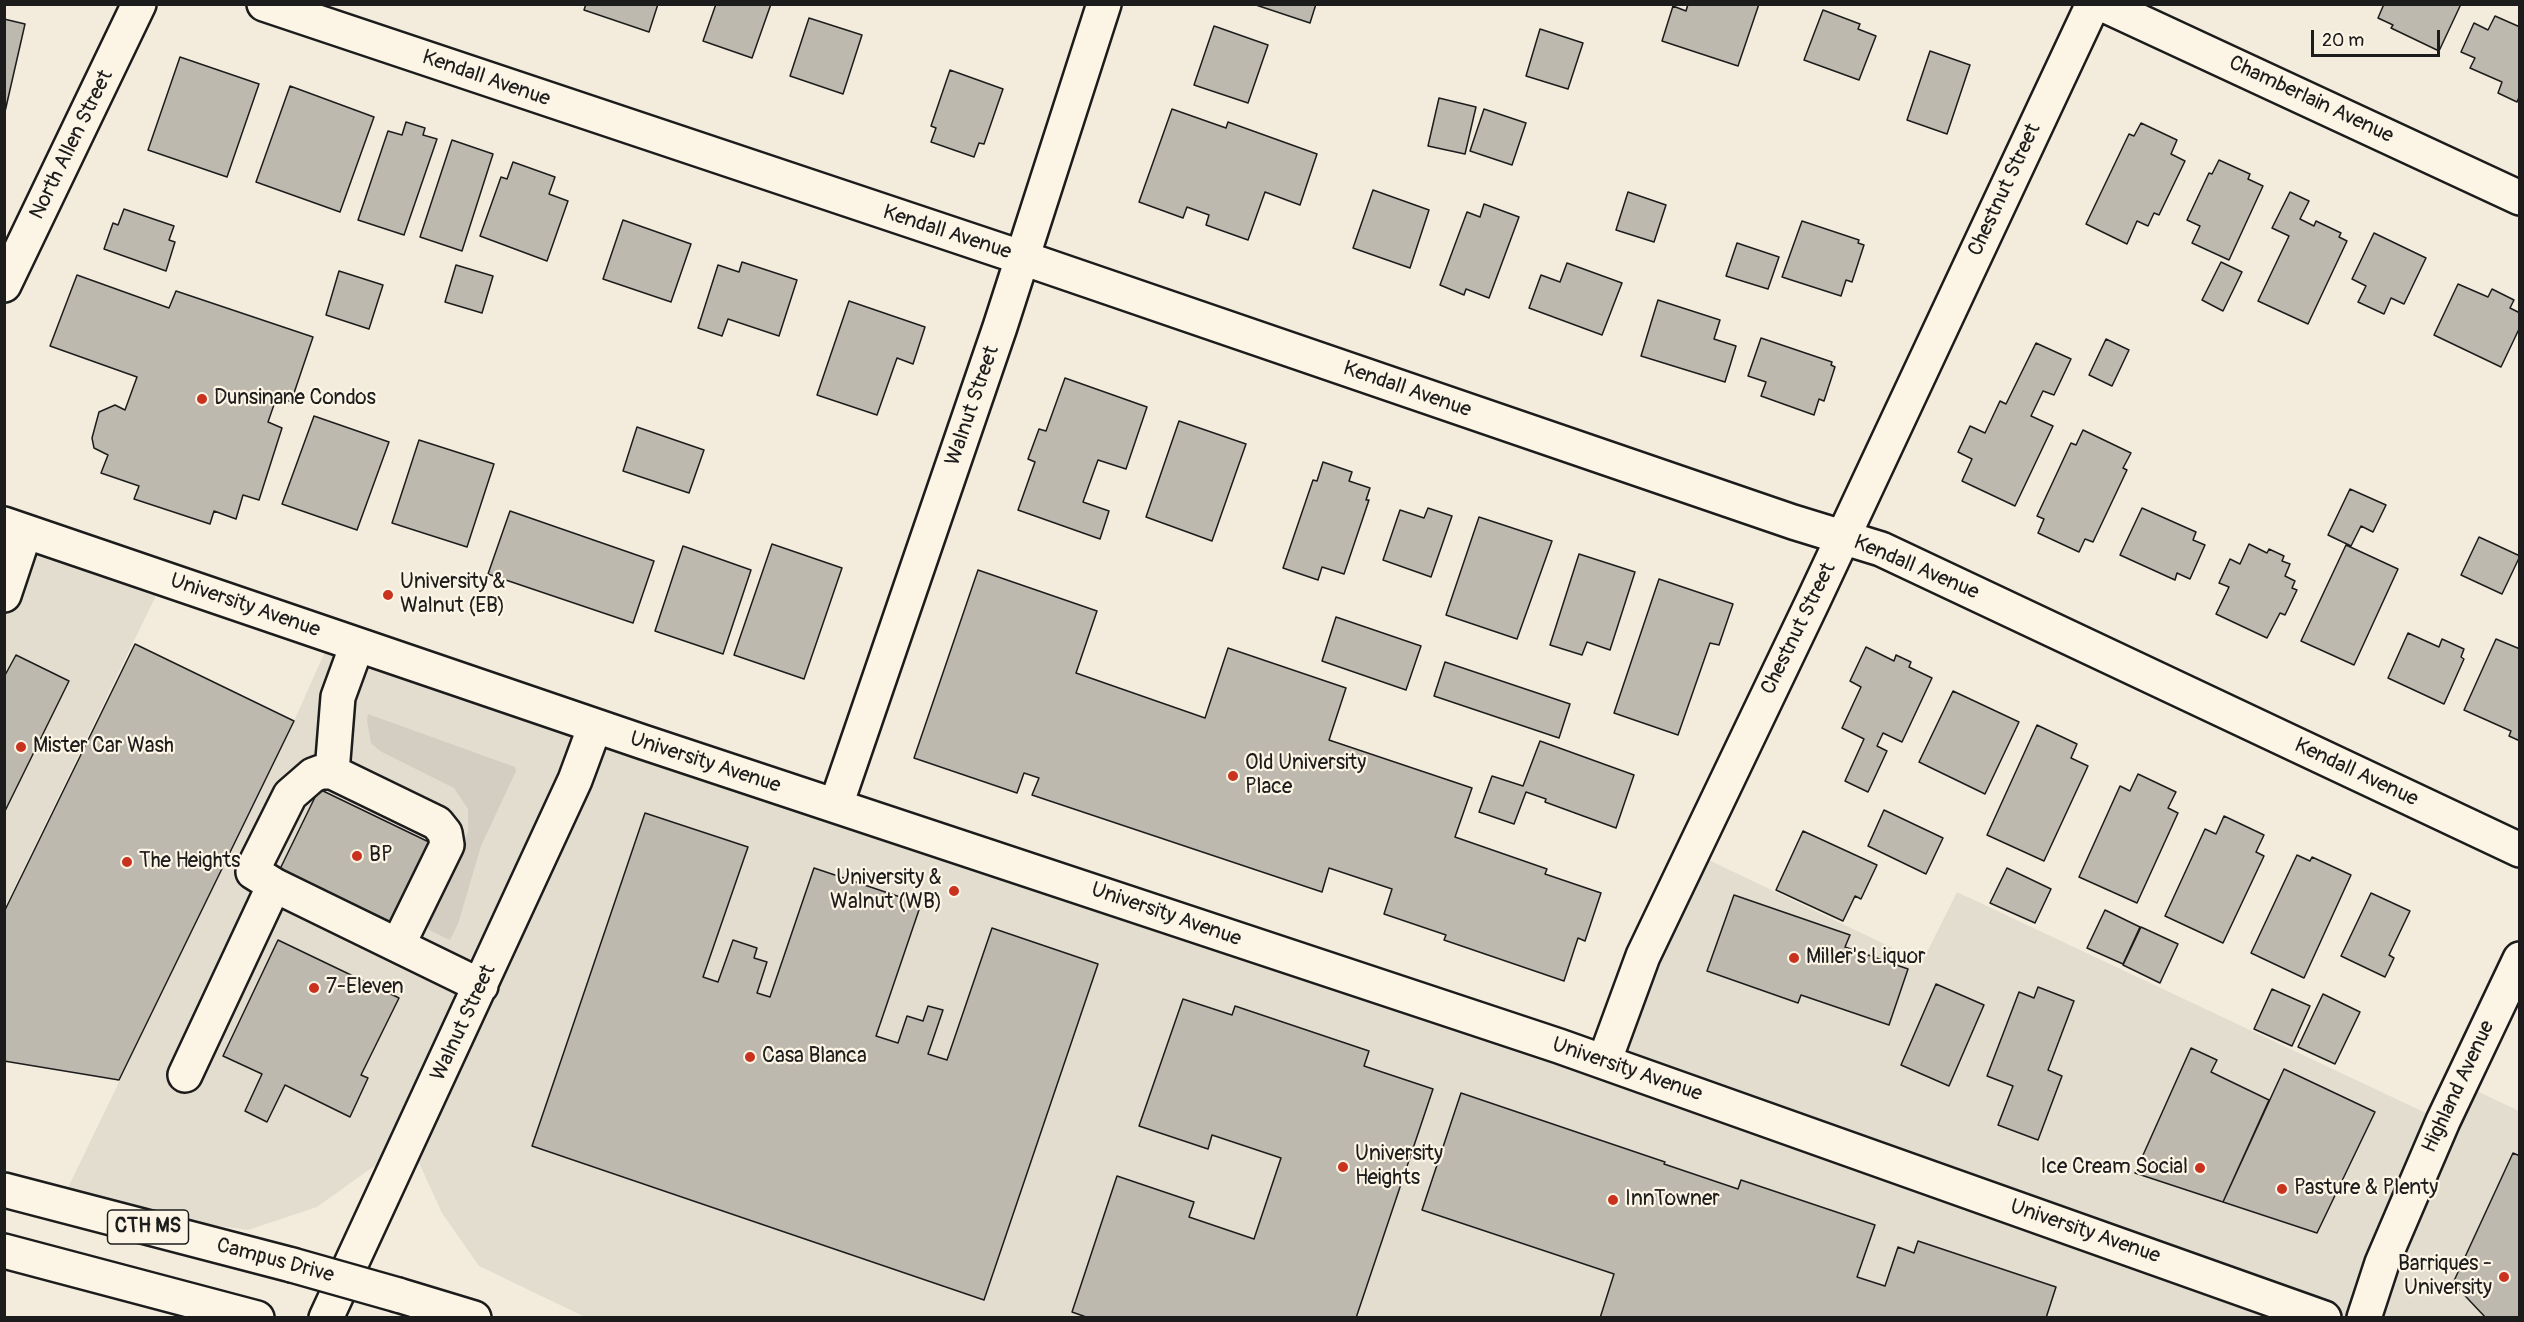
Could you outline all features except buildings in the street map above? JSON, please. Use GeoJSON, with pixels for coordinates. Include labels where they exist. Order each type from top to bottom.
{"type":"FeatureCollection","features":[{"type":"Feature","properties":{"kind":"street","name":"North Allen Street"},"geometry":{"type":"LineString","coordinates":[[4,285],[139,4]]}},
{"type":"Feature","properties":{"kind":"street","name":"Kendall Avenue"},"geometry":{"type":"LineString","coordinates":[[264,4],[1023,258],[1886,552],[2520,850]]}},
{"type":"Feature","properties":{"kind":"street","name":"Walnut Street"},"geometry":{"type":"LineString","coordinates":[[836,805],[1023,258],[1104,4]]}},
{"type":"Feature","properties":{"kind":"street","name":"Chestnut Street"},"geometry":{"type":"LineString","coordinates":[[1604,1062],[1643,956],[2093,4]]}},
{"type":"Feature","properties":{"kind":"street","name":"Chamberlain Avenue"},"geometry":{"type":"LineString","coordinates":[[2102,4],[2520,198]]}},
{"type":"Feature","properties":{"kind":"street","name":"University Avenue"},"geometry":{"type":"LineString","coordinates":[[15,528],[595,726],[1604,1062],[2324,1317]]}},
{"type":"Feature","properties":{"kind":"street"},"geometry":{"type":"LineString","coordinates":[[4,595],[15,528]]}},
{"type":"Feature","properties":{"kind":"street"},"geometry":{"type":"LineString","coordinates":[[332,772],[338,697],[357,645]]}},
{"type":"Feature","properties":{"kind":"street","name":"Walnut Street"},"geometry":{"type":"LineString","coordinates":[[326,1317],[575,780],[595,726]]}},
{"type":"Feature","properties":{"kind":"street"},"geometry":{"type":"LineString","coordinates":[[398,945],[447,844],[445,833],[437,823],[332,772],[313,775],[290,795],[253,872],[274,885],[481,986]]}},
{"type":"Feature","properties":{"kind":"street"},"geometry":{"type":"LineString","coordinates":[[184,1075],[274,885]]}},
{"type":"Feature","properties":{"kind":"street","name":"Highland Avenue"},"geometry":{"type":"LineString","coordinates":[[2364,1317],[2382,1263],[2443,1121],[2520,959]]}},
{"type":"Feature","properties":{"kind":"street","name":"Campus Drive"},"geometry":{"type":"LineString","coordinates":[[4,1190],[292,1265],[474,1317]]}},
{"type":"Feature","properties":{"kind":"street"},"geometry":{"type":"LineString","coordinates":[[4,1251],[258,1317]]}},
{"type":"Feature","properties":{"kind":"shaded area"},"geometry":{"type":"Polygon","coordinates":[[[5,524],[164,579],[5,907],[5,524]]]}},
{"type":"Feature","properties":{"kind":"shaded area"},"geometry":{"type":"Polygon","coordinates":[[[332,636],[1603,1062],[1692,852],[1922,962],[1957,892],[2443,1121],[2460,1083],[2519,1111],[2520,1317],[585,1317],[479,1266],[442,1213],[409,1141],[317,1207],[248,1230],[60,1204],[294,721],[332,636]]]}},
{"type":"Feature","properties":{"kind":"shaded area"},"geometry":{"type":"Polygon","coordinates":[[[368,714],[515,767],[516,771],[481,846],[458,924],[450,940],[431,931],[427,926],[427,918],[468,832],[468,809],[454,788],[380,751],[371,743],[368,714]]]}},
{"type":"Feature","properties":{"kind":"place","name":"Dunsinane Condos"},"geometry":{"type":"Point","coordinates":[202,399]}},
{"type":"Feature","properties":{"kind":"place","name":"University & Walnut (EB)"},"geometry":{"type":"Point","coordinates":[388,595]}},
{"type":"Feature","properties":{"kind":"place","name":"Mister Car Wash"},"geometry":{"type":"Point","coordinates":[21,747]}},
{"type":"Feature","properties":{"kind":"place","name":"Old University Place"},"geometry":{"type":"Point","coordinates":[1233,776]}},
{"type":"Feature","properties":{"kind":"place","name":"BP"},"geometry":{"type":"Point","coordinates":[357,856]}},
{"type":"Feature","properties":{"kind":"place","name":"The Heights"},"geometry":{"type":"Point","coordinates":[127,862]}},
{"type":"Feature","properties":{"kind":"place","name":"University & Walnut (WB)"},"geometry":{"type":"Point","coordinates":[954,891]}},
{"type":"Feature","properties":{"kind":"place","name":"Miller's Liquor"},"geometry":{"type":"Point","coordinates":[1794,958]}},
{"type":"Feature","properties":{"kind":"place","name":"7-Eleven"},"geometry":{"type":"Point","coordinates":[314,988]}},
{"type":"Feature","properties":{"kind":"place","name":"Casa Blanca"},"geometry":{"type":"Point","coordinates":[750,1057]}},
{"type":"Feature","properties":{"kind":"place","name":"University Heights"},"geometry":{"type":"Point","coordinates":[1343,1167]}},
{"type":"Feature","properties":{"kind":"place","name":"Ice Cream Social"},"geometry":{"type":"Point","coordinates":[2200,1168]}},
{"type":"Feature","properties":{"kind":"place","name":"Pasture & Plenty"},"geometry":{"type":"Point","coordinates":[2282,1189]}},
{"type":"Feature","properties":{"kind":"place","name":"InnTowner"},"geometry":{"type":"Point","coordinates":[1613,1200]}},
{"type":"Feature","properties":{"kind":"place","name":"Barriques - University"},"geometry":{"type":"Point","coordinates":[2504,1277]}}]}
